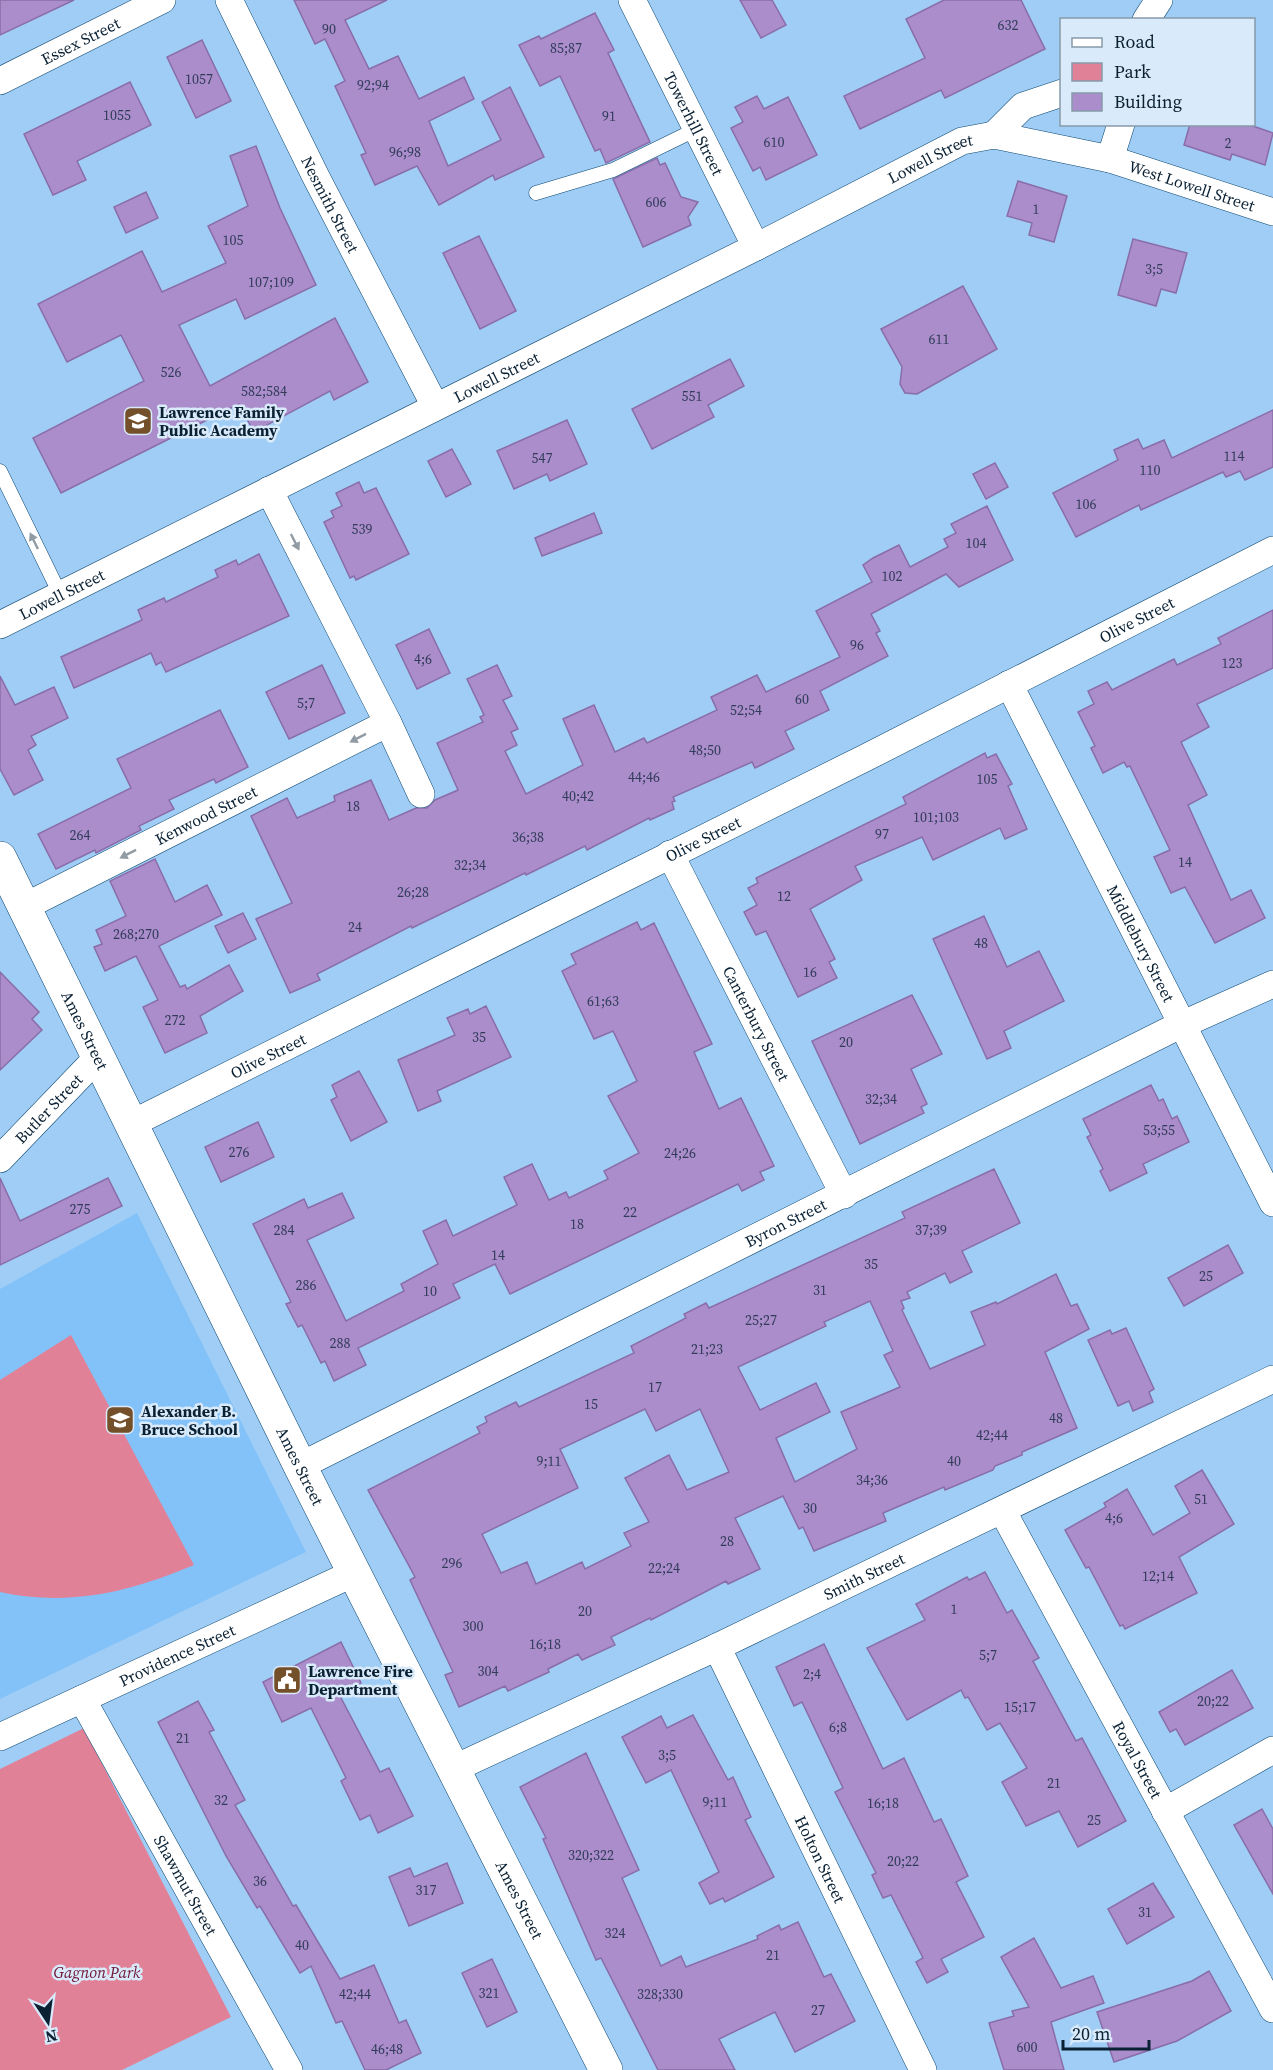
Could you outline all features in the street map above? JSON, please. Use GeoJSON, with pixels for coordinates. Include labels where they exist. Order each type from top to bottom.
{"type":"FeatureCollection","features":[{"type":"Feature","properties":{"kind":"street","name":"Essex Street"},"geometry":{"type":"LineString","coordinates":[[0,81],[162,0]]}},
{"type":"Feature","properties":{"kind":"street","name":"Nesmith Street"},"geometry":{"type":"LineString","coordinates":[[229,0],[316,177],[435,406]]}},
{"type":"Feature","properties":{"kind":"street","name":"Towerhill Street"},"geometry":{"type":"LineString","coordinates":[[632,0],[756,247]]}},
{"type":"Feature","properties":{"kind":"street"},"geometry":{"type":"LineString","coordinates":[[1147,18],[1160,0]]}},
{"type":"Feature","properties":{"kind":"street"},"geometry":{"type":"LineString","coordinates":[[1156,18],[1160,0]]}},
{"type":"Feature","properties":{"kind":"street","name":"Lowell Street"},"geometry":{"type":"LineString","coordinates":[[994,135],[1023,106],[1060,94]]}},
{"type":"Feature","properties":{"kind":"street"},"geometry":{"type":"LineString","coordinates":[[1110,159],[1120,126]]}},
{"type":"Feature","properties":{"kind":"street","name":"Lowell Street"},"geometry":{"type":"LineString","coordinates":[[0,625],[756,247],[962,141],[994,135],[1110,159]]}},
{"type":"Feature","properties":{"kind":"street","name":"West Lowell Street"},"geometry":{"type":"LineString","coordinates":[[1110,159],[1273,212]]}},
{"type":"Feature","properties":{"kind":"street"},"geometry":{"type":"LineString","coordinates":[[269,490],[388,723],[421,794]]}},
{"type":"Feature","properties":{"kind":"street","name":"Olive Street"},"geometry":{"type":"LineString","coordinates":[[131,1124],[1273,550]]}},
{"type":"Feature","properties":{"kind":"street","name":"Middlebury Street"},"geometry":{"type":"LineString","coordinates":[[1009,684],[1273,1203]]}},
{"type":"Feature","properties":{"kind":"street","name":"Kenwood Street"},"geometry":{"type":"LineString","coordinates":[[24,908],[388,723]]}},
{"type":"Feature","properties":{"kind":"street","name":"Canterbury Street"},"geometry":{"type":"LineString","coordinates":[[670,854],[844,1195]]}},
{"type":"Feature","properties":{"kind":"street","name":"Ames Street"},"geometry":{"type":"LineString","coordinates":[[0,858],[300,1466],[606,2070]]}},
{"type":"Feature","properties":{"kind":"street","name":"Byron Street"},"geometry":{"type":"LineString","coordinates":[[300,1466],[1182,1024],[1273,984]]}},
{"type":"Feature","properties":{"kind":"street","name":"Butler Street"},"geometry":{"type":"LineString","coordinates":[[0,1159],[98,1057]]}},
{"type":"Feature","properties":{"kind":"street","name":"Smith Street"},"geometry":{"type":"LineString","coordinates":[[453,1768],[717,1647],[1273,1379]]}},
{"type":"Feature","properties":{"kind":"street","name":"Royal Street"},"geometry":{"type":"LineString","coordinates":[[1002,1510],[1273,2009]]}},
{"type":"Feature","properties":{"kind":"street","name":"Providence Street"},"geometry":{"type":"LineString","coordinates":[[0,1737],[354,1573]]}},
{"type":"Feature","properties":{"kind":"street","name":"Holton Street"},"geometry":{"type":"LineString","coordinates":[[717,1647],[923,2070]]}},
{"type":"Feature","properties":{"kind":"street","name":"Shawmut Street"},"geometry":{"type":"LineString","coordinates":[[82,1699],[289,2070]]}},
{"type":"Feature","properties":{"kind":"street"},"geometry":{"type":"LineString","coordinates":[[1165,1811],[1273,1750]]}},
{"type":"Feature","properties":{"kind":"lane"},"geometry":{"type":"LineString","coordinates":[[536,193],[613,170],[697,129]]}},
{"type":"Feature","properties":{"kind":"lane"},"geometry":{"type":"LineString","coordinates":[[0,471],[60,594]]}},
{"type":"Feature","properties":{"kind":"shaded area","name":"Alexander B. Bruce School"},"geometry":{"type":"Polygon","coordinates":[[[137,1213],[306,1552],[0,1699],[0,1289],[137,1213]]]}},
{"type":"Feature","properties":{"kind":"green space"},"geometry":{"type":"Polygon","coordinates":[[[71,1335],[194,1565],[146,1583],[99,1594],[50,1598],[0,1592],[0,1380],[71,1335]]]}},
{"type":"Feature","properties":{"kind":"green space","name":"Gagnon Park"},"geometry":{"type":"Polygon","coordinates":[[[84,1728],[231,2017],[122,2070],[0,2070],[0,1769],[84,1728]]]}},
{"type":"Feature","properties":{"kind":"building"},"geometry":{"type":"Polygon","coordinates":[[[0,0],[74,0],[0,35],[0,0]]]}},
{"type":"Feature","properties":{"kind":"building"},"geometry":{"type":"Polygon","coordinates":[[[294,0],[387,0],[345,20],[369,69],[398,56],[419,99],[464,77],[474,99],[429,121],[448,166],[501,140],[482,102],[510,87],[544,157],[495,180],[493,175],[439,205],[417,166],[375,185],[361,155],[366,153],[335,86],[345,81],[325,39],[315,44],[294,0]]]}},
{"type":"Feature","properties":{"kind":"building"},"geometry":{"type":"Polygon","coordinates":[[[740,0],[772,0],[786,25],[761,38],[740,0]]]}},
{"type":"Feature","properties":{"kind":"building"},"geometry":{"type":"Polygon","coordinates":[[[944,0],[1021,0],[1045,49],[945,98],[941,90],[860,129],[844,96],[925,58],[906,19],[944,0]]]}},
{"type":"Feature","properties":{"kind":"building"},"geometry":{"type":"Polygon","coordinates":[[[595,13],[614,50],[608,53],[650,142],[606,163],[600,149],[595,151],[560,76],[540,86],[519,45],[539,36],[541,39],[595,13]]]}},
{"type":"Feature","properties":{"kind":"building"},"geometry":{"type":"Polygon","coordinates":[[[202,40],[231,101],[196,118],[167,57],[202,40]]]}},
{"type":"Feature","properties":{"kind":"building"},"geometry":{"type":"Polygon","coordinates":[[[130,82],[151,125],[77,161],[86,180],[53,195],[24,134],[130,82]]]}},
{"type":"Feature","properties":{"kind":"building"},"geometry":{"type":"Polygon","coordinates":[[[757,96],[764,109],[788,97],[817,155],[766,180],[760,167],[753,171],[731,128],[743,122],[735,107],[757,96]]]}},
{"type":"Feature","properties":{"kind":"building"},"geometry":{"type":"Polygon","coordinates":[[[1189,126],[1253,126],[1273,133],[1265,165],[1232,154],[1230,160],[1184,145],[1189,126]]]}},
{"type":"Feature","properties":{"kind":"building"},"geometry":{"type":"Polygon","coordinates":[[[256,146],[280,208],[316,285],[245,319],[236,299],[179,325],[210,386],[335,318],[368,382],[334,400],[330,391],[254,432],[239,404],[61,493],[33,438],[144,381],[121,335],[67,362],[38,304],[142,251],[162,292],[226,263],[208,226],[248,206],[230,156],[256,146]]]}},
{"type":"Feature","properties":{"kind":"building"},"geometry":{"type":"Polygon","coordinates":[[[657,158],[660,165],[665,163],[681,197],[698,202],[688,217],[691,225],[643,247],[613,179],[657,158]]]}},
{"type":"Feature","properties":{"kind":"building"},"geometry":{"type":"Polygon","coordinates":[[[1018,181],[1067,196],[1054,242],[1029,235],[1032,223],[1007,216],[1018,181]]]}},
{"type":"Feature","properties":{"kind":"building"},"geometry":{"type":"Polygon","coordinates":[[[146,192],[158,218],[126,233],[114,207],[146,192]]]}},
{"type":"Feature","properties":{"kind":"building"},"geometry":{"type":"Polygon","coordinates":[[[479,236],[516,311],[480,329],[443,253],[479,236]]]}},
{"type":"Feature","properties":{"kind":"building"},"geometry":{"type":"Polygon","coordinates":[[[1133,239],[1187,253],[1176,293],[1161,289],[1156,306],[1118,295],[1133,239]]]}},
{"type":"Feature","properties":{"kind":"building"},"geometry":{"type":"Polygon","coordinates":[[[963,286],[997,349],[917,394],[905,393],[900,384],[902,367],[881,329],[963,286]]]}},
{"type":"Feature","properties":{"kind":"building"},"geometry":{"type":"Polygon","coordinates":[[[730,359],[744,386],[708,405],[714,417],[652,449],[632,409],[730,359]]]}},
{"type":"Feature","properties":{"kind":"building"},"geometry":{"type":"Polygon","coordinates":[[[1273,410],[1273,467],[1245,480],[1240,471],[1226,477],[1223,472],[1141,510],[1139,505],[1076,537],[1053,493],[1118,460],[1114,450],[1138,439],[1143,449],[1164,440],[1172,458],[1273,410]]]}},
{"type":"Feature","properties":{"kind":"building"},"geometry":{"type":"Polygon","coordinates":[[[567,420],[587,464],[550,481],[547,474],[514,489],[497,451],[567,420]]]}},
{"type":"Feature","properties":{"kind":"building"},"geometry":{"type":"Polygon","coordinates":[[[452,449],[471,484],[446,497],[428,461],[452,449]]]}},
{"type":"Feature","properties":{"kind":"building"},"geometry":{"type":"Polygon","coordinates":[[[995,463],[1008,487],[986,499],[973,474],[995,463]]]}},
{"type":"Feature","properties":{"kind":"building"},"geometry":{"type":"Polygon","coordinates":[[[359,482],[364,493],[376,488],[409,554],[356,580],[354,576],[350,578],[324,522],[334,517],[331,511],[342,506],[336,493],[359,482]]]}},
{"type":"Feature","properties":{"kind":"building"},"geometry":{"type":"Polygon","coordinates":[[[987,506],[1013,560],[959,587],[946,574],[871,614],[880,631],[876,633],[888,656],[820,691],[829,710],[785,731],[794,749],[755,768],[752,762],[673,797],[674,809],[650,820],[649,818],[587,850],[585,846],[412,928],[411,926],[317,974],[320,980],[290,993],[256,919],[292,903],[251,816],[287,798],[297,818],[335,801],[334,796],[371,780],[389,820],[416,808],[427,808],[435,800],[458,790],[437,743],[483,722],[480,717],[484,715],[467,679],[497,665],[512,696],[503,700],[518,729],[511,732],[517,745],[505,751],[526,794],[583,765],[563,719],[594,705],[615,752],[644,738],[647,743],[717,710],[711,697],[757,675],[766,692],[840,657],[816,611],[872,582],[863,565],[873,558],[899,545],[910,567],[948,547],[944,539],[956,533],[951,524],[987,506]]]}},
{"type":"Feature","properties":{"kind":"building"},"geometry":{"type":"Polygon","coordinates":[[[594,513],[602,533],[542,556],[535,538],[594,513]]]}},
{"type":"Feature","properties":{"kind":"building"},"geometry":{"type":"Polygon","coordinates":[[[259,554],[289,616],[166,672],[161,662],[156,665],[151,653],[74,688],[61,657],[142,620],[138,610],[164,598],[166,602],[218,577],[215,570],[236,560],[238,565],[259,554]]]}},
{"type":"Feature","properties":{"kind":"building"},"geometry":{"type":"Polygon","coordinates":[[[1273,610],[1273,668],[1197,704],[1209,727],[1181,742],[1207,795],[1188,805],[1231,900],[1251,890],[1265,918],[1215,943],[1185,887],[1171,893],[1154,857],[1170,850],[1130,766],[1127,767],[1124,762],[1103,773],[1091,748],[1095,746],[1078,712],[1094,704],[1088,691],[1107,682],[1112,690],[1174,659],[1177,665],[1221,644],[1218,638],[1273,610]]]}},
{"type":"Feature","properties":{"kind":"building"},"geometry":{"type":"Polygon","coordinates":[[[429,629],[450,673],[417,689],[396,645],[429,629]]]}},
{"type":"Feature","properties":{"kind":"building"},"geometry":{"type":"Polygon","coordinates":[[[322,665],[345,713],[289,739],[266,692],[322,665]]]}},
{"type":"Feature","properties":{"kind":"building"},"geometry":{"type":"Polygon","coordinates":[[[0,676],[15,705],[54,687],[68,718],[31,736],[36,745],[28,750],[43,780],[14,795],[0,769],[0,676]]]}},
{"type":"Feature","properties":{"kind":"building"},"geometry":{"type":"Polygon","coordinates":[[[220,710],[248,767],[216,783],[214,779],[169,800],[174,809],[139,826],[141,830],[96,853],[95,850],[56,869],[38,834],[131,788],[117,759],[220,710]]]}},
{"type":"Feature","properties":{"kind":"building"},"geometry":{"type":"Polygon","coordinates":[[[985,753],[987,758],[996,754],[1012,784],[1008,786],[1027,829],[1005,839],[1000,828],[933,860],[922,837],[855,866],[862,880],[810,909],[835,959],[829,962],[837,978],[798,997],[766,931],[756,935],[744,912],[757,905],[748,888],[758,883],[756,878],[906,804],[903,797],[985,753]]]}},
{"type":"Feature","properties":{"kind":"building"},"geometry":{"type":"Polygon","coordinates":[[[155,859],[175,902],[207,885],[222,915],[159,946],[180,987],[185,985],[187,989],[229,965],[243,991],[200,1016],[207,1033],[165,1053],[143,1007],[158,1000],[136,956],[105,971],[94,947],[102,944],[96,930],[126,916],[110,881],[155,859]]]}},
{"type":"Feature","properties":{"kind":"building"},"geometry":{"type":"Polygon","coordinates":[[[243,913],[256,939],[228,953],[215,926],[243,913]]]}},
{"type":"Feature","properties":{"kind":"building"},"geometry":{"type":"Polygon","coordinates":[[[984,916],[1007,967],[1039,951],[1064,1001],[1004,1031],[1011,1048],[987,1059],[933,939],[984,916]]]}},
{"type":"Feature","properties":{"kind":"building"},"geometry":{"type":"Polygon","coordinates":[[[637,922],[641,930],[654,923],[712,1044],[694,1052],[719,1109],[741,1098],[774,1166],[760,1172],[764,1180],[742,1191],[738,1184],[510,1294],[495,1264],[453,1284],[460,1298],[358,1348],[366,1365],[334,1381],[325,1361],[321,1363],[302,1325],[298,1327],[286,1304],[291,1302],[253,1224],[304,1199],[308,1208],[342,1193],[354,1218],[307,1240],[346,1321],[404,1291],[401,1284],[438,1264],[423,1231],[446,1220],[453,1236],[517,1205],[504,1177],[532,1164],[549,1200],[566,1192],[569,1198],[608,1179],[604,1171],[639,1153],[608,1096],[637,1081],[613,1031],[594,1039],[562,971],[576,964],[571,954],[637,922]]]}},
{"type":"Feature","properties":{"kind":"building"},"geometry":{"type":"Polygon","coordinates":[[[0,972],[39,1012],[32,1019],[42,1030],[0,1070],[0,972]]]}},
{"type":"Feature","properties":{"kind":"building"},"geometry":{"type":"Polygon","coordinates":[[[912,995],[942,1054],[911,1069],[927,1104],[921,1107],[924,1113],[860,1144],[812,1041],[912,995]]]}},
{"type":"Feature","properties":{"kind":"building"},"geometry":{"type":"Polygon","coordinates":[[[486,1006],[511,1057],[437,1091],[441,1101],[418,1111],[398,1060],[455,1035],[447,1018],[468,1009],[470,1014],[486,1006]]]}},
{"type":"Feature","properties":{"kind":"building"},"geometry":{"type":"Polygon","coordinates":[[[359,1071],[387,1122],[351,1141],[331,1100],[337,1097],[332,1085],[359,1071]]]}},
{"type":"Feature","properties":{"kind":"building"},"geometry":{"type":"Polygon","coordinates":[[[1151,1085],[1159,1101],[1163,1099],[1172,1119],[1177,1116],[1189,1142],[1143,1164],[1147,1173],[1110,1191],[1100,1171],[1103,1169],[1087,1137],[1091,1135],[1083,1119],[1151,1085]]]}},
{"type":"Feature","properties":{"kind":"building"},"geometry":{"type":"Polygon","coordinates":[[[258,1122],[274,1157],[221,1182],[205,1147],[258,1122]]]}},
{"type":"Feature","properties":{"kind":"building"},"geometry":{"type":"Polygon","coordinates":[[[994,1169],[1020,1223],[962,1251],[972,1272],[950,1283],[945,1273],[907,1292],[910,1298],[901,1301],[904,1308],[902,1310],[930,1369],[985,1345],[971,1312],[996,1302],[997,1304],[1056,1274],[1071,1306],[1077,1304],[1089,1329],[1045,1352],[1077,1428],[1022,1452],[1022,1455],[995,1466],[993,1470],[945,1490],[944,1487],[883,1513],[886,1521],[814,1551],[803,1527],[799,1529],[783,1496],[735,1518],[760,1569],[728,1584],[726,1581],[651,1620],[650,1618],[611,1637],[615,1645],[582,1660],[578,1654],[548,1669],[549,1672],[508,1691],[505,1686],[459,1707],[445,1675],[453,1672],[410,1580],[415,1577],[368,1490],[480,1433],[477,1427],[487,1422],[485,1417],[516,1402],[519,1407],[634,1353],[631,1346],[686,1318],[684,1314],[706,1303],[709,1308],[905,1218],[902,1212],[994,1169]],[[870,1301],[824,1322],[826,1326],[738,1367],[760,1410],[816,1383],[830,1412],[776,1438],[795,1482],[857,1449],[841,1412],[900,1387],[884,1355],[893,1351],[870,1301]],[[645,1409],[560,1449],[578,1488],[482,1534],[501,1573],[527,1562],[536,1584],[582,1562],[585,1569],[631,1546],[624,1533],[649,1522],[625,1478],[669,1455],[687,1490],[729,1472],[700,1409],[656,1431],[645,1409]]]}},
{"type":"Feature","properties":{"kind":"building"},"geometry":{"type":"Polygon","coordinates":[[[0,1178],[20,1221],[108,1178],[122,1206],[0,1265],[0,1178]]]}},
{"type":"Feature","properties":{"kind":"building"},"geometry":{"type":"Polygon","coordinates":[[[1228,1245],[1243,1273],[1184,1306],[1168,1278],[1228,1245]]]}},
{"type":"Feature","properties":{"kind":"building"},"geometry":{"type":"Polygon","coordinates":[[[1126,1328],[1154,1389],[1149,1392],[1153,1402],[1133,1411],[1129,1401],[1118,1406],[1088,1340],[1110,1330],[1112,1334],[1126,1328]]]}},
{"type":"Feature","properties":{"kind":"building"},"geometry":{"type":"Polygon","coordinates":[[[1202,1470],[1234,1524],[1179,1557],[1197,1593],[1125,1629],[1123,1625],[1120,1626],[1089,1567],[1086,1568],[1065,1530],[1106,1507],[1104,1503],[1127,1489],[1153,1535],[1190,1513],[1175,1486],[1202,1470]]]}},
{"type":"Feature","properties":{"kind":"building"},"geometry":{"type":"Polygon","coordinates":[[[985,1572],[1007,1613],[1012,1610],[1039,1658],[1033,1661],[1076,1741],[1082,1738],[1126,1821],[1078,1847],[1059,1811],[1026,1826],[1002,1782],[1027,1768],[1000,1723],[987,1730],[968,1697],[965,1698],[961,1690],[907,1720],[867,1648],[925,1620],[916,1604],[967,1577],[969,1580],[985,1572]]]}},
{"type":"Feature","properties":{"kind":"building"},"geometry":{"type":"Polygon","coordinates":[[[341,1642],[361,1683],[339,1694],[380,1772],[389,1768],[413,1816],[378,1833],[370,1815],[360,1820],[341,1781],[346,1778],[311,1708],[282,1722],[263,1682],[341,1642]]]}},
{"type":"Feature","properties":{"kind":"building"},"geometry":{"type":"Polygon","coordinates":[[[824,1644],[883,1769],[904,1758],[934,1822],[941,1819],[968,1876],[956,1882],[984,1937],[941,1959],[948,1972],[927,1983],[916,1962],[923,1958],[891,1895],[883,1898],[872,1875],[876,1873],[835,1792],[843,1788],[802,1702],[794,1706],[776,1667],[824,1644]]]}},
{"type":"Feature","properties":{"kind":"building"},"geometry":{"type":"Polygon","coordinates":[[[1232,1670],[1253,1708],[1185,1745],[1176,1729],[1170,1732],[1159,1712],[1232,1670]]]}},
{"type":"Feature","properties":{"kind":"building"},"geometry":{"type":"Polygon","coordinates":[[[198,1701],[214,1730],[209,1732],[245,1800],[235,1805],[293,1906],[296,1905],[340,1979],[374,1965],[399,2023],[406,2020],[421,2053],[386,2070],[365,2070],[342,2021],[336,2023],[311,1966],[300,1973],[260,1906],[257,1908],[226,1856],[158,1722],[198,1701]]]}},
{"type":"Feature","properties":{"kind":"building"},"geometry":{"type":"Polygon","coordinates":[[[693,1715],[728,1780],[733,1777],[751,1817],[745,1820],[774,1877],[725,1902],[723,1898],[710,1904],[699,1883],[719,1872],[671,1770],[646,1783],[622,1737],[661,1716],[667,1728],[693,1715]]]}},
{"type":"Feature","properties":{"kind":"building"},"geometry":{"type":"Polygon","coordinates":[[[586,1753],[639,1870],[622,1878],[661,1966],[681,1956],[686,1967],[758,1939],[757,1936],[779,1925],[781,1930],[798,1922],[824,1977],[831,1974],[855,2021],[795,2052],[775,2012],[719,2039],[735,2070],[658,2070],[601,1958],[596,1960],[543,1839],[546,1838],[520,1787],[586,1753]]]}},
{"type":"Feature","properties":{"kind":"building"},"geometry":{"type":"Polygon","coordinates":[[[1262,1809],[1273,1829],[1273,1894],[1234,1825],[1262,1809]]]}},
{"type":"Feature","properties":{"kind":"building"},"geometry":{"type":"Polygon","coordinates":[[[447,1863],[463,1903],[409,1926],[389,1877],[410,1868],[414,1877],[447,1863]]]}},
{"type":"Feature","properties":{"kind":"building"},"geometry":{"type":"Polygon","coordinates":[[[1153,1883],[1174,1917],[1127,1944],[1108,1909],[1153,1883]]]}},
{"type":"Feature","properties":{"kind":"building"},"geometry":{"type":"Polygon","coordinates":[[[1034,1938],[1061,1988],[1093,1976],[1104,2003],[1051,2022],[1064,2070],[1004,2070],[989,2023],[1014,2016],[1012,2011],[1029,2007],[1001,1957],[1034,1938]]]}},
{"type":"Feature","properties":{"kind":"building"},"geometry":{"type":"Polygon","coordinates":[[[492,1959],[517,2012],[487,2027],[462,1973],[492,1959]]]}},
{"type":"Feature","properties":{"kind":"building"},"geometry":{"type":"Polygon","coordinates":[[[1209,1971],[1231,2011],[1177,2041],[1114,2062],[1097,2012],[1192,1981],[1209,1971]]]}},
{"type":"Feature","properties":{"kind":"place","name":"Lawrence Family Public Academy"},"geometry":{"type":"Point","coordinates":[138,421]}},
{"type":"Feature","properties":{"kind":"place","name":"Alexander B. Bruce School"},"geometry":{"type":"Point","coordinates":[120,1420]}},
{"type":"Feature","properties":{"kind":"place","name":"Lawrence Fire Department"},"geometry":{"type":"Point","coordinates":[287,1680]}}]}
